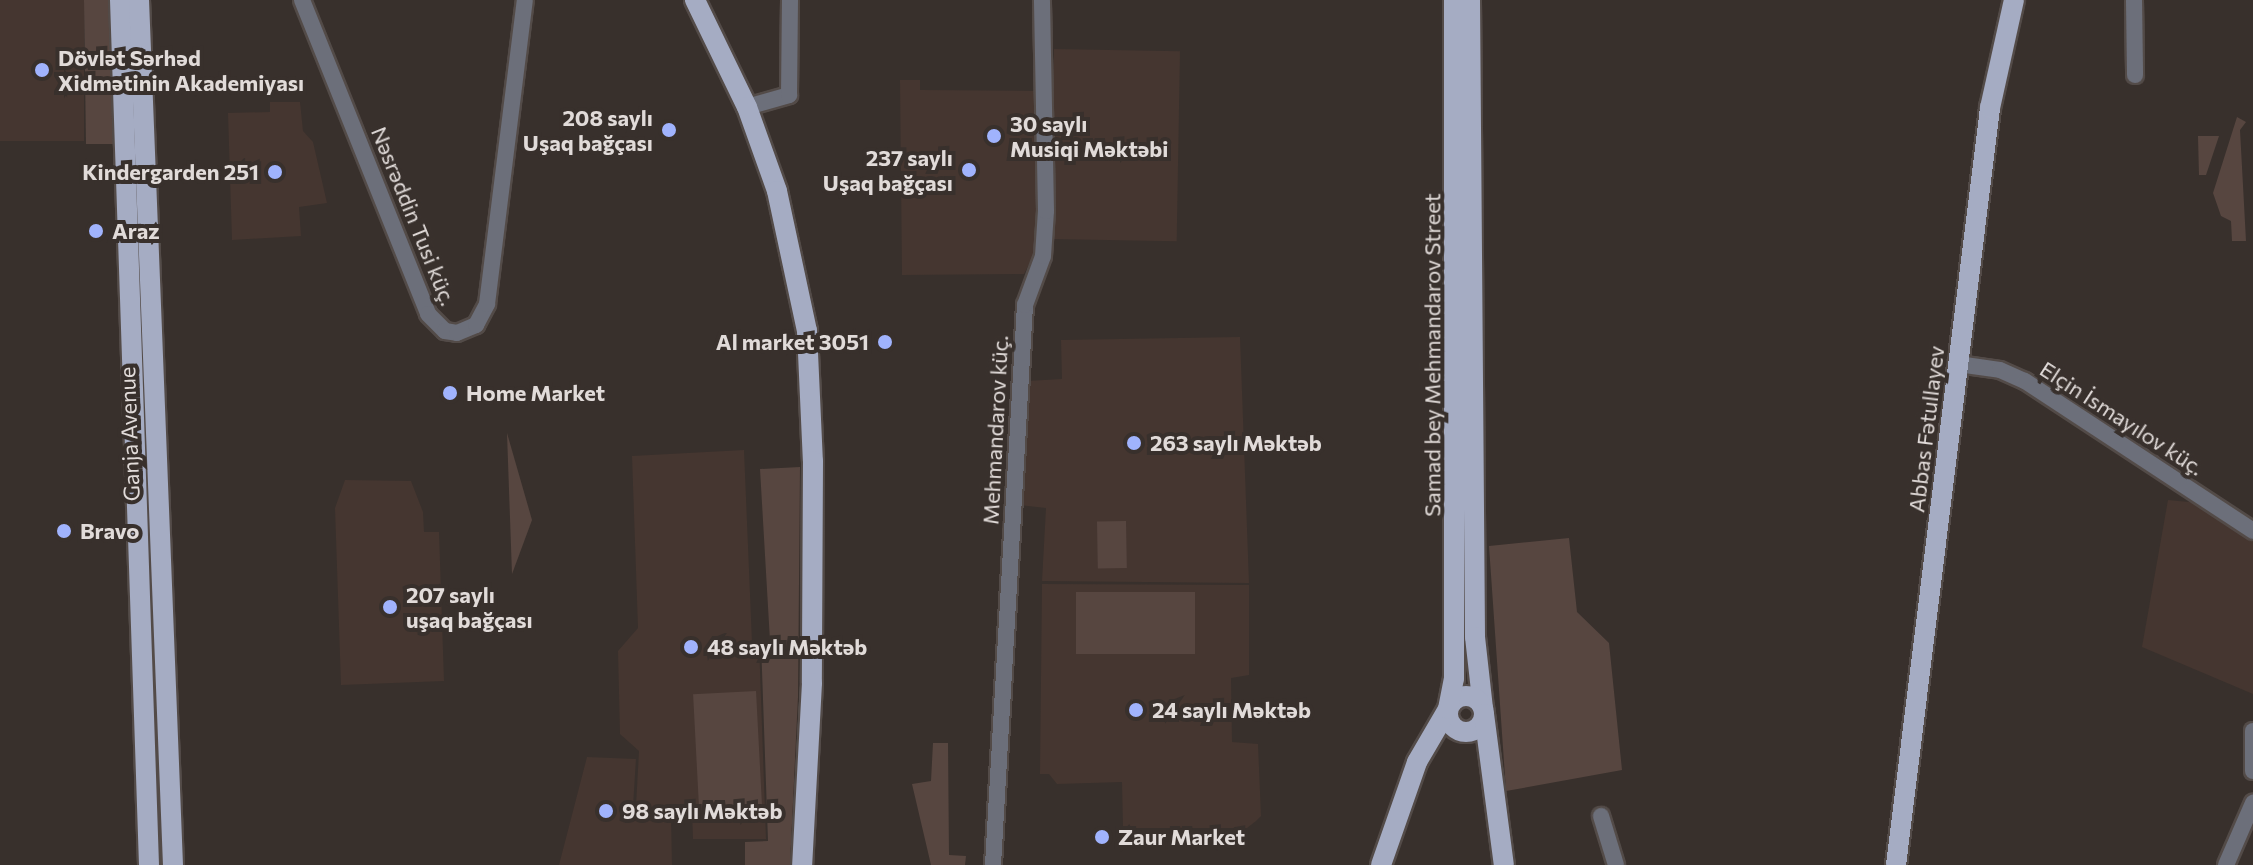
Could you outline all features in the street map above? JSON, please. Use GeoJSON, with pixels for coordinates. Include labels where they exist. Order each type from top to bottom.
{"type":"FeatureCollection","features":[{"type":"Feature","properties":{"kind":"main road","name":"Ganja Avenue"},"geometry":{"type":"LineString","coordinates":[[120,0],[149,865]]}},
{"type":"Feature","properties":{"kind":"main road","name":"Ganja Avenue"},"geometry":{"type":"LineString","coordinates":[[139,0],[173,865]]}},
{"type":"Feature","properties":{"kind":"main road"},"geometry":{"type":"LineString","coordinates":[[695,0],[747,107],[789,235],[811,374],[812,683],[802,865]]}},
{"type":"Feature","properties":{"kind":"main road","name":"Samad bey Mehmandarov Street"},"geometry":{"type":"LineString","coordinates":[[1448,709],[1457,643],[1454,0]]}},
{"type":"Feature","properties":{"kind":"main road","name":"Samad bey Mehmandarov Street"},"geometry":{"type":"LineString","coordinates":[[1470,0],[1474,608],[1483,711],[1504,865]]}},
{"type":"Feature","properties":{"kind":"main road","name":"Abbas Fətullayev"},"geometry":{"type":"LineString","coordinates":[[1896,865],[1995,74],[2014,0]]}},
{"type":"Feature","properties":{"kind":"main road"},"geometry":{"type":"LineString","coordinates":[[1381,865],[1423,749],[1448,709],[1465,695],[1483,711],[1480,725],[1445,735],[1423,749]]}},
{"type":"Feature","properties":{"kind":"main road"},"geometry":{"type":"LineString","coordinates":[[1448,709],[1449,721],[1478,743],[1493,773]]}},
{"type":"Feature","properties":{"kind":"street","name":"Nəsrəddin Tusi küç."},"geometry":{"type":"LineString","coordinates":[[302,0],[428,314],[445,331],[457,333],[476,325],[487,304],[525,0]]}},
{"type":"Feature","properties":{"kind":"street"},"geometry":{"type":"LineString","coordinates":[[747,107],[789,95],[790,0]]}},
{"type":"Feature","properties":{"kind":"street","name":"Mehmandarov küç."},"geometry":{"type":"LineString","coordinates":[[993,865],[1025,305],[1043,256],[1046,211],[1042,0]]}},
{"type":"Feature","properties":{"kind":"street"},"geometry":{"type":"LineString","coordinates":[[2134,0],[2135,75]]}},
{"type":"Feature","properties":{"kind":"street","name":"Elçin İsmayılov küç."},"geometry":{"type":"LineString","coordinates":[[1958,364],[2000,370],[2025,381],[2253,531]]}},
{"type":"Feature","properties":{"kind":"street"},"geometry":{"type":"LineString","coordinates":[[2253,731],[2253,771]]}},
{"type":"Feature","properties":{"kind":"street"},"geometry":{"type":"LineString","coordinates":[[2226,865],[2253,803]]}},
{"type":"Feature","properties":{"kind":"street"},"geometry":{"type":"LineString","coordinates":[[1601,816],[1616,865]]}},
{"type":"Feature","properties":{"kind":"shaded area","name":"Dövlət Sərhəd Xidmətinin Akademiyası"},"geometry":{"type":"Polygon","coordinates":[[[0,0],[84,0],[84,141],[0,141],[0,0]]]}},
{"type":"Feature","properties":{"kind":"shaded area"},"geometry":{"type":"Polygon","coordinates":[[[84,0],[109,0],[115,144],[86,144],[84,0]]]}},
{"type":"Feature","properties":{"kind":"shaded area"},"geometry":{"type":"Polygon","coordinates":[[[1054,49],[1180,51],[1177,241],[1051,239],[1054,49]]]}},
{"type":"Feature","properties":{"kind":"shaded area","name":"237 saylı Uşaq bağçası"},"geometry":{"type":"Polygon","coordinates":[[[900,80],[920,80],[920,90],[1037,91],[1037,249],[1024,274],[902,275],[900,80]]]}},
{"type":"Feature","properties":{"kind":"shaded area","name":"Kindergarden 251"},"geometry":{"type":"Polygon","coordinates":[[[270,102],[300,102],[303,131],[313,142],[327,203],[299,207],[301,236],[232,240],[228,113],[270,112],[270,102]]]}},
{"type":"Feature","properties":{"kind":"shaded area"},"geometry":{"type":"Polygon","coordinates":[[[2237,117],[2246,122],[2240,130],[2246,241],[2232,241],[2231,221],[2221,216],[2213,193],[2237,117]]]}},
{"type":"Feature","properties":{"kind":"shaded area"},"geometry":{"type":"Polygon","coordinates":[[[2198,136],[2219,136],[2206,175],[2199,175],[2198,136]]]}},
{"type":"Feature","properties":{"kind":"shaded area","name":"263 saylı Məktəb"},"geometry":{"type":"Polygon","coordinates":[[[1240,337],[1249,583],[1042,581],[1046,508],[1019,505],[1027,381],[1062,379],[1061,340],[1240,337]]]}},
{"type":"Feature","properties":{"kind":"shaded area"},"geometry":{"type":"Polygon","coordinates":[[[507,433],[532,520],[512,574],[507,433]]]}},
{"type":"Feature","properties":{"kind":"shaded area","name":"48 saylı Məktəb"},"geometry":{"type":"Polygon","coordinates":[[[744,450],[752,642],[759,642],[766,839],[693,839],[692,812],[650,813],[636,806],[639,751],[620,734],[618,651],[638,628],[632,456],[744,450]]]}},
{"type":"Feature","properties":{"kind":"shaded area"},"geometry":{"type":"Polygon","coordinates":[[[800,467],[798,697],[790,865],[745,865],[745,842],[768,841],[761,642],[770,641],[760,469],[800,467]]]}},
{"type":"Feature","properties":{"kind":"shaded area","name":"207 saylı uşaq bağçası"},"geometry":{"type":"Polygon","coordinates":[[[345,480],[411,481],[423,512],[424,532],[439,532],[444,681],[341,685],[335,508],[345,480]]]}},
{"type":"Feature","properties":{"kind":"shaded area"},"geometry":{"type":"Polygon","coordinates":[[[2168,500],[2200,503],[2253,536],[2253,694],[2142,647],[2168,500]]]}},
{"type":"Feature","properties":{"kind":"shaded area"},"geometry":{"type":"Polygon","coordinates":[[[1126,521],[1127,568],[1098,568],[1097,522],[1126,521]]]}},
{"type":"Feature","properties":{"kind":"shaded area"},"geometry":{"type":"Polygon","coordinates":[[[1569,538],[1577,612],[1609,643],[1622,770],[1506,791],[1489,546],[1569,538]]]}},
{"type":"Feature","properties":{"kind":"shaded area","name":"24 saylı Məktəb"},"geometry":{"type":"Polygon","coordinates":[[[1042,584],[1249,585],[1249,675],[1231,678],[1232,742],[1258,744],[1261,816],[1256,821],[1247,828],[1123,828],[1122,782],[1057,784],[1049,774],[1040,774],[1042,584]]]}},
{"type":"Feature","properties":{"kind":"shaded area"},"geometry":{"type":"Polygon","coordinates":[[[1076,592],[1195,592],[1195,654],[1076,654],[1076,592]]]}},
{"type":"Feature","properties":{"kind":"shaded area"},"geometry":{"type":"Polygon","coordinates":[[[756,691],[763,820],[700,823],[693,694],[756,691]]]}},
{"type":"Feature","properties":{"kind":"shaded area"},"geometry":{"type":"Polygon","coordinates":[[[933,743],[948,743],[949,855],[966,856],[965,865],[931,865],[912,784],[931,781],[933,743]]]}},
{"type":"Feature","properties":{"kind":"shaded area","name":"98 saylı Məktəb"},"geometry":{"type":"Polygon","coordinates":[[[587,757],[636,759],[633,807],[671,816],[672,865],[559,865],[587,757]]]}},
{"type":"Feature","properties":{"kind":"place","name":"Dövlət Sərhəd Xidmətinin Akademiyası"},"geometry":{"type":"Point","coordinates":[42,70]}},
{"type":"Feature","properties":{"kind":"place","name":"208 saylı Uşaq bağçası"},"geometry":{"type":"Point","coordinates":[669,130]}},
{"type":"Feature","properties":{"kind":"place","name":"30 saylı Musiqi Məktəbi"},"geometry":{"type":"Point","coordinates":[994,136]}},
{"type":"Feature","properties":{"kind":"place","name":"237 saylı Uşaq bağçası"},"geometry":{"type":"Point","coordinates":[969,170]}},
{"type":"Feature","properties":{"kind":"place","name":"Kindergarden 251"},"geometry":{"type":"Point","coordinates":[275,172]}},
{"type":"Feature","properties":{"kind":"place","name":"Araz"},"geometry":{"type":"Point","coordinates":[96,231]}},
{"type":"Feature","properties":{"kind":"place","name":"Al market 3051"},"geometry":{"type":"Point","coordinates":[885,342]}},
{"type":"Feature","properties":{"kind":"place","name":"Home Market"},"geometry":{"type":"Point","coordinates":[450,393]}},
{"type":"Feature","properties":{"kind":"place","name":"263 saylı Məktəb"},"geometry":{"type":"Point","coordinates":[1134,443]}},
{"type":"Feature","properties":{"kind":"place","name":"Bravo"},"geometry":{"type":"Point","coordinates":[64,531]}},
{"type":"Feature","properties":{"kind":"place","name":"207 saylı uşaq bağçası"},"geometry":{"type":"Point","coordinates":[390,607]}},
{"type":"Feature","properties":{"kind":"place","name":"48 saylı Məktəb"},"geometry":{"type":"Point","coordinates":[691,647]}},
{"type":"Feature","properties":{"kind":"place","name":"24 saylı Məktəb"},"geometry":{"type":"Point","coordinates":[1136,710]}},
{"type":"Feature","properties":{"kind":"place","name":"98 saylı Məktəb"},"geometry":{"type":"Point","coordinates":[606,811]}},
{"type":"Feature","properties":{"kind":"place","name":"Zaur Market"},"geometry":{"type":"Point","coordinates":[1102,837]}}]}
